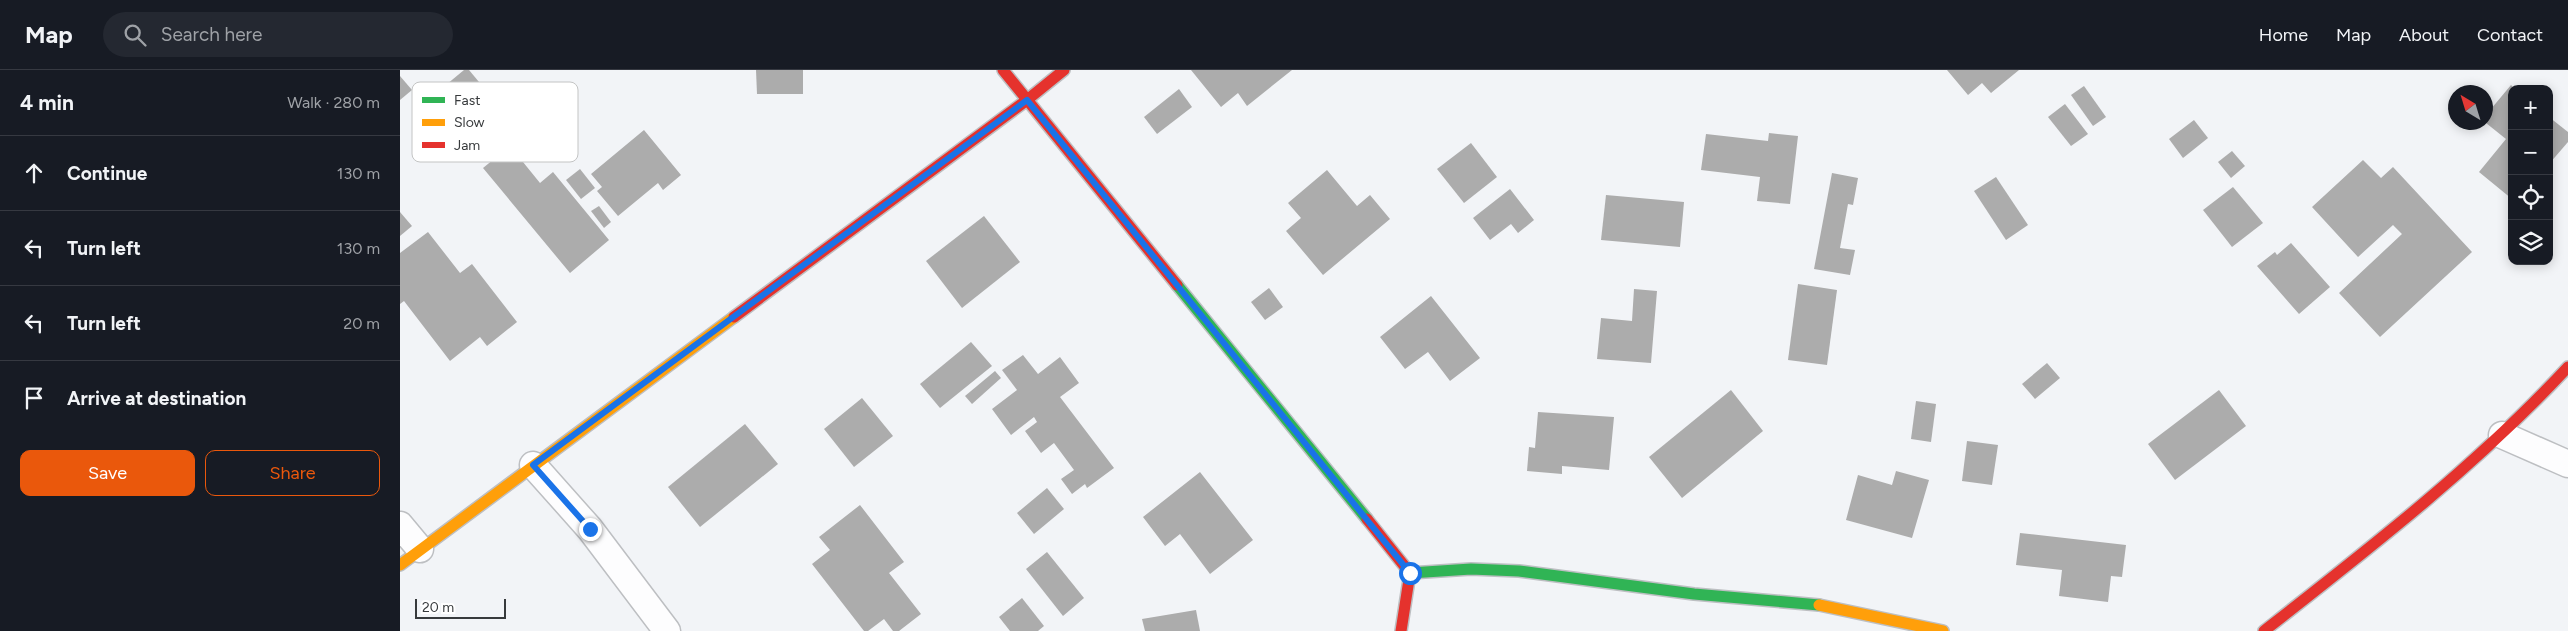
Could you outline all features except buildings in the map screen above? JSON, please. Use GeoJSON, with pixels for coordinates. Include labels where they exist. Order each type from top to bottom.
{"type":"FeatureCollection","features":[{"type":"Feature","properties":{"kind":"street"},"geometry":{"type":"LineString","coordinates":[[1003,70],[1410,573],[1401,631]]}},
{"type":"Feature","properties":{"kind":"street"},"geometry":{"type":"LineString","coordinates":[[400,525],[410,557],[1027,100],[1064,70]]}},
{"type":"Feature","properties":{"kind":"street"},"geometry":{"type":"LineString","coordinates":[[2264,631],[2404,521],[2534,406],[2568,367]]}},
{"type":"Feature","properties":{"kind":"street"},"geometry":{"type":"LineString","coordinates":[[2502,435],[2568,464]]}},
{"type":"Feature","properties":{"kind":"street"},"geometry":{"type":"LineString","coordinates":[[533,465],[590,529],[667,631]]}},
{"type":"Feature","properties":{"kind":"street"},"geometry":{"type":"LineString","coordinates":[[1410,573],[1471,569],[1519,571],[1694,594],[1824,604],[1943,631]]}},
{"type":"Feature","properties":{"kind":"traffic: fast"},"geometry":{"type":"LineString","coordinates":[[1177,285],[1367,519]]}},
{"type":"Feature","properties":{"kind":"traffic: fast"},"geometry":{"type":"LineString","coordinates":[[1410,573],[1471,569],[1519,571],[1694,594],[1819,605]]}},
{"type":"Feature","properties":{"kind":"traffic: slow"},"geometry":{"type":"LineString","coordinates":[[400,565],[734,317]]}},
{"type":"Feature","properties":{"kind":"traffic: slow"},"geometry":{"type":"LineString","coordinates":[[1819,605],[1943,631]]}},
{"type":"Feature","properties":{"kind":"traffic: jam"},"geometry":{"type":"LineString","coordinates":[[1003,70],[1177,285]]}},
{"type":"Feature","properties":{"kind":"traffic: jam"},"geometry":{"type":"LineString","coordinates":[[734,317],[1027,100],[1064,70]]}},
{"type":"Feature","properties":{"kind":"traffic: jam"},"geometry":{"type":"LineString","coordinates":[[2264,631],[2421,505],[2497,438],[2568,367]]}},
{"type":"Feature","properties":{"kind":"traffic: jam"},"geometry":{"type":"LineString","coordinates":[[1367,519],[1410,573],[1401,631]]}},
{"type":"Feature","properties":{"kind":"route"},"geometry":{"type":"LineString","coordinates":[[590,529],[533,465],[1027,100],[1410,573]]}}]}
